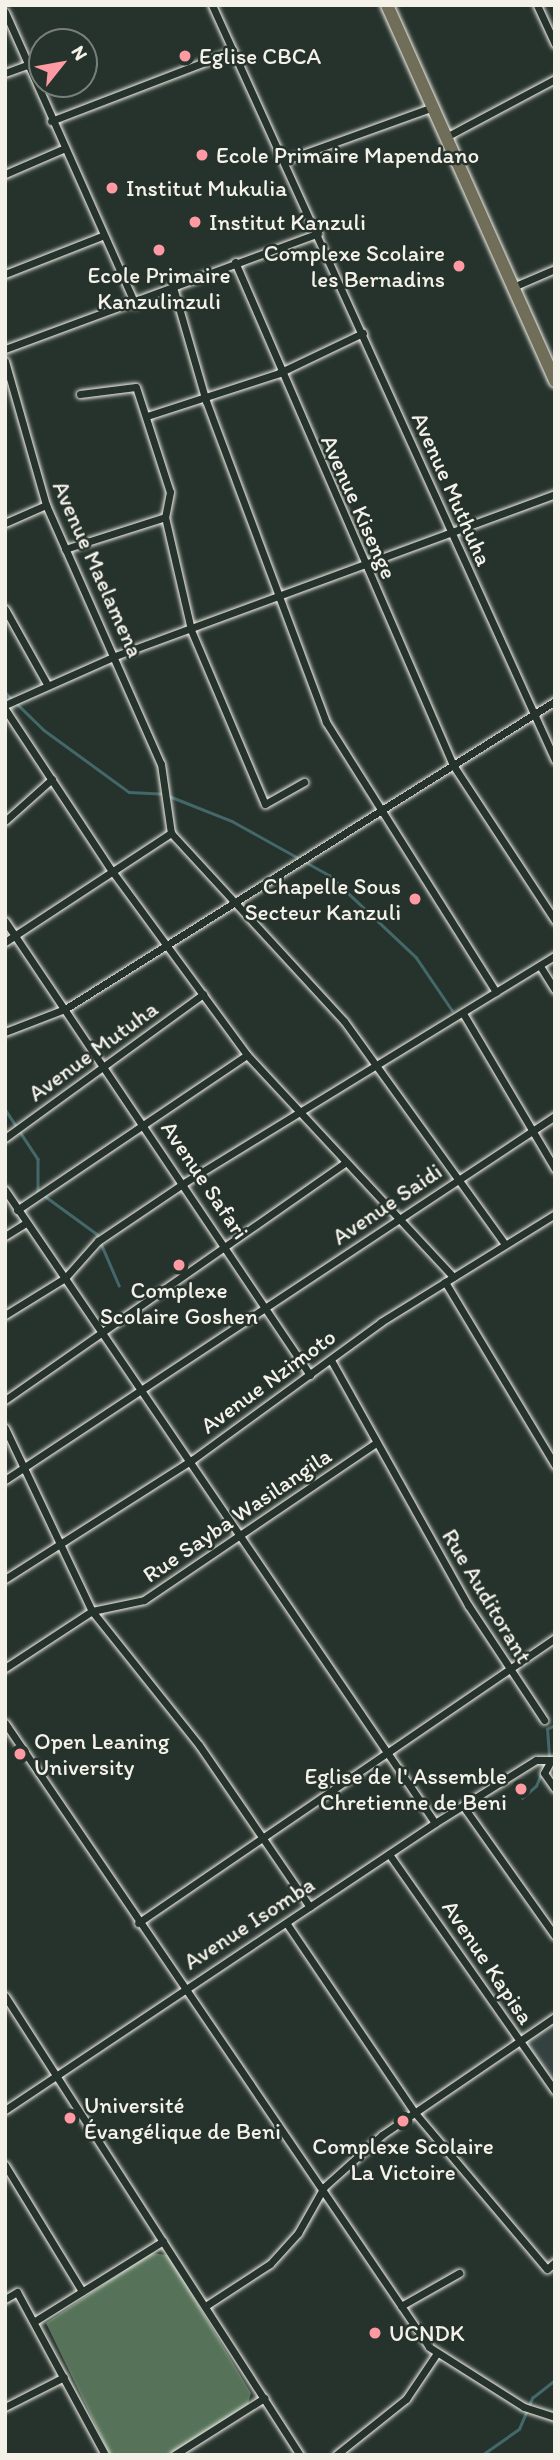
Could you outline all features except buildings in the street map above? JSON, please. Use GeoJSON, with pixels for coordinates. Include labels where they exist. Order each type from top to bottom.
{"type":"FeatureCollection","features":[{"type":"Feature","properties":{"kind":"main road"},"geometry":{"type":"LineString","coordinates":[[387,5],[555,381]]}},
{"type":"Feature","properties":{"kind":"street","name":"Avenue Muthuha"},"geometry":{"type":"LineString","coordinates":[[212,5],[286,160],[450,534],[555,760]]}},
{"type":"Feature","properties":{"kind":"street"},"geometry":{"type":"LineString","coordinates":[[537,5],[555,44]]}},
{"type":"Feature","properties":{"kind":"street"},"geometry":{"type":"LineString","coordinates":[[5,12],[63,149],[135,304]]}},
{"type":"Feature","properties":{"kind":"street"},"geometry":{"type":"LineString","coordinates":[[51,121],[233,51]]}},
{"type":"Feature","properties":{"kind":"street"},"geometry":{"type":"LineString","coordinates":[[5,73],[27,65]]}},
{"type":"Feature","properties":{"kind":"street"},"geometry":{"type":"LineString","coordinates":[[446,137],[555,79]]}},
{"type":"Feature","properties":{"kind":"street"},"geometry":{"type":"LineString","coordinates":[[286,160],[433,107]]}},
{"type":"Feature","properties":{"kind":"street"},"geometry":{"type":"LineString","coordinates":[[5,174],[63,149]]}},
{"type":"Feature","properties":{"kind":"street"},"geometry":{"type":"LineString","coordinates":[[5,349],[135,304],[235,262],[318,233]]}},
{"type":"Feature","properties":{"kind":"street"},"geometry":{"type":"LineString","coordinates":[[5,274],[102,236]]}},
{"type":"Feature","properties":{"kind":"street","name":"Avenue Kisenge"},"geometry":{"type":"LineString","coordinates":[[235,262],[279,373],[453,765],[555,920]]}},
{"type":"Feature","properties":{"kind":"street"},"geometry":{"type":"LineString","coordinates":[[513,287],[555,269]]}},
{"type":"Feature","properties":{"kind":"street"},"geometry":{"type":"LineString","coordinates":[[173,287],[206,401],[277,600],[326,722],[496,992]]}},
{"type":"Feature","properties":{"kind":"street"},"geometry":{"type":"LineString","coordinates":[[147,416],[206,401],[279,373],[363,333]]}},
{"type":"Feature","properties":{"kind":"street","name":"Avenue Maelamena"},"geometry":{"type":"LineString","coordinates":[[5,361],[46,505],[116,656],[169,789],[167,804],[171,833]]}},
{"type":"Feature","properties":{"kind":"street"},"geometry":{"type":"LineString","coordinates":[[80,394],[135,387],[147,416],[170,492],[165,517],[191,630],[265,804],[304,782]]}},
{"type":"Feature","properties":{"kind":"street"},"geometry":{"type":"LineString","coordinates":[[453,1277],[400,1217],[298,1114],[247,1055],[112,871],[52,779],[9,704],[47,684],[116,656],[277,600],[555,494]]}},
{"type":"Feature","properties":{"kind":"street"},"geometry":{"type":"LineString","coordinates":[[5,523],[46,505]]}},
{"type":"Feature","properties":{"kind":"street"},"geometry":{"type":"LineString","coordinates":[[65,549],[165,517]]}},
{"type":"Feature","properties":{"kind":"street"},"geometry":{"type":"LineString","coordinates":[[5,609],[47,684]]}},
{"type":"Feature","properties":{"kind":"street"},"geometry":{"type":"LineString","coordinates":[[5,1032],[65,1009],[381,812],[533,712],[555,701]]}},
{"type":"Feature","properties":{"kind":"street"},"geometry":{"type":"LineString","coordinates":[[5,821],[52,779]]}},
{"type":"Feature","properties":{"kind":"street"},"geometry":{"type":"LineString","coordinates":[[5,942],[171,833],[236,902],[379,1068],[505,1244]]}},
{"type":"Feature","properties":{"kind":"street","name":"Avenue Safari"},"geometry":{"type":"LineString","coordinates":[[5,921],[227,1245],[310,1376]]}},
{"type":"Feature","properties":{"kind":"street"},"geometry":{"type":"LineString","coordinates":[[5,1315],[65,1278],[100,1240],[184,1183],[379,1068],[555,957]]}},
{"type":"Feature","properties":{"kind":"street"},"geometry":{"type":"LineString","coordinates":[[540,966],[555,990]]}},
{"type":"Feature","properties":{"kind":"street","name":"Avenue Mutuha"},"geometry":{"type":"LineString","coordinates":[[5,1138],[107,1068],[203,994]]}},
{"type":"Feature","properties":{"kind":"street"},"geometry":{"type":"LineString","coordinates":[[464,1015],[555,1169]]}},
{"type":"Feature","properties":{"kind":"street"},"geometry":{"type":"LineString","coordinates":[[17,1210],[143,1121],[247,1055]]}},
{"type":"Feature","properties":{"kind":"street","name":"Avenue Saidi"},"geometry":{"type":"LineString","coordinates":[[5,1480],[266,1310],[400,1217],[555,1116]]}},
{"type":"Feature","properties":{"kind":"street"},"geometry":{"type":"LineString","coordinates":[[5,1400],[102,1328],[345,1163]]}},
{"type":"Feature","properties":{"kind":"street"},"geometry":{"type":"LineString","coordinates":[[5,1190],[145,1389],[390,1752],[435,1824]]}},
{"type":"Feature","properties":{"kind":"street","name":"Avenue Nzimoto"},"geometry":{"type":"LineString","coordinates":[[5,1579],[63,1545],[192,1460],[445,1282],[555,1214]]}},
{"type":"Feature","properties":{"kind":"street"},"geometry":{"type":"LineString","coordinates":[[5,1236],[26,1223]]}},
{"type":"Feature","properties":{"kind":"street"},"geometry":{"type":"LineString","coordinates":[[445,1282],[555,1465]]}},
{"type":"Feature","properties":{"kind":"street"},"geometry":{"type":"LineString","coordinates":[[331,1360],[376,1443]]}},
{"type":"Feature","properties":{"kind":"street"},"geometry":{"type":"LineString","coordinates":[[5,1428],[26,1467],[92,1611],[192,1735],[310,1907]]}},
{"type":"Feature","properties":{"kind":"street","name":"Rue Auditorant"},"geometry":{"type":"LineString","coordinates":[[376,1443],[508,1670],[544,1720]]}},
{"type":"Feature","properties":{"kind":"street","name":"Rue Sayba Wasilangila"},"geometry":{"type":"LineString","coordinates":[[5,1668],[92,1611],[145,1600],[376,1443]]}},
{"type":"Feature","properties":{"kind":"street"},"geometry":{"type":"LineString","coordinates":[[138,1923],[555,1638]]}},
{"type":"Feature","properties":{"kind":"street"},"geometry":{"type":"LineString","coordinates":[[5,1723],[138,1923],[324,2187],[401,2306],[437,2353],[524,2407],[555,2417]]}},
{"type":"Feature","properties":{"kind":"street","name":"Avenue Isomba"},"geometry":{"type":"LineString","coordinates":[[5,2110],[57,2072],[287,1924],[463,1806],[536,1760],[548,1763]]}},
{"type":"Feature","properties":{"kind":"street"},"geometry":{"type":"LineString","coordinates":[[548,1763],[544,1773],[555,1789]]}},
{"type":"Feature","properties":{"kind":"street"},"geometry":{"type":"LineString","coordinates":[[463,1806],[555,1936]]}},
{"type":"Feature","properties":{"kind":"street","name":"Avenue Kapisa"},"geometry":{"type":"LineString","coordinates":[[389,1854],[462,1951],[518,2041],[555,2091]]}},
{"type":"Feature","properties":{"kind":"street"},"geometry":{"type":"LineString","coordinates":[[287,1924],[415,2113],[547,2269],[555,2262]]}},
{"type":"Feature","properties":{"kind":"street"},"geometry":{"type":"LineString","coordinates":[[5,1996],[207,2305],[300,2455]]}},
{"type":"Feature","properties":{"kind":"street"},"geometry":{"type":"LineString","coordinates":[[207,2305],[270,2264],[298,2233],[324,2187],[415,2113],[555,2017]]}},
{"type":"Feature","properties":{"kind":"street"},"geometry":{"type":"LineString","coordinates":[[5,2165],[82,2291]]}},
{"type":"Feature","properties":{"kind":"street"},"geometry":{"type":"LineString","coordinates":[[35,2321],[163,2241]]}},
{"type":"Feature","properties":{"kind":"street"},"geometry":{"type":"LineString","coordinates":[[401,2306],[459,2273]]}},
{"type":"Feature","properties":{"kind":"street"},"geometry":{"type":"LineString","coordinates":[[5,2299],[17,2292],[105,2455]]}},
{"type":"Feature","properties":{"kind":"street"},"geometry":{"type":"LineString","coordinates":[[336,2455],[407,2399],[437,2353]]}},
{"type":"Feature","properties":{"kind":"street"},"geometry":{"type":"LineString","coordinates":[[5,2407],[64,2377]]}},
{"type":"Feature","properties":{"kind":"street"},"geometry":{"type":"LineString","coordinates":[[174,2455],[264,2398]]}},
{"type":"Feature","properties":{"kind":"shaded area"},"geometry":{"type":"Polygon","coordinates":[[[555,2022],[555,2085],[524,2042],[555,2022]]]}},
{"type":"Feature","properties":{"kind":"green space"},"geometry":{"type":"Polygon","coordinates":[[[151,2253],[168,2255],[251,2393],[248,2404],[171,2455],[110,2455],[46,2323],[151,2253]]]}},
{"type":"Feature","properties":{"kind":"waterway"},"geometry":{"type":"LineString","coordinates":[[5,692],[44,730],[129,792],[164,794],[232,821],[329,875],[416,957],[452,1010]]}},
{"type":"Feature","properties":{"kind":"waterway"},"geometry":{"type":"LineString","coordinates":[[5,1109],[38,1159],[38,1191],[97,1234],[119,1285]]}},
{"type":"Feature","properties":{"kind":"waterway"},"geometry":{"type":"LineString","coordinates":[[522,1798],[536,1786],[549,1756],[547,1729],[555,1725]]}},
{"type":"Feature","properties":{"kind":"waterway"},"geometry":{"type":"LineString","coordinates":[[482,2455],[519,2429],[532,2398],[555,2380]]}},
{"type":"Feature","properties":{"kind":"place","name":"Eglise CBCA"},"geometry":{"type":"Point","coordinates":[185,56]}},
{"type":"Feature","properties":{"kind":"place","name":"Ecole Primaire Mapendano"},"geometry":{"type":"Point","coordinates":[202,155]}},
{"type":"Feature","properties":{"kind":"place","name":"Institut Mukulia"},"geometry":{"type":"Point","coordinates":[112,188]}},
{"type":"Feature","properties":{"kind":"place","name":"Institut Kanzuli"},"geometry":{"type":"Point","coordinates":[195,222]}},
{"type":"Feature","properties":{"kind":"place","name":"Ecole Primaire Kanzulinzuli"},"geometry":{"type":"Point","coordinates":[159,250]}},
{"type":"Feature","properties":{"kind":"place","name":"Complexe Scolaire les Bernadins"},"geometry":{"type":"Point","coordinates":[459,266]}},
{"type":"Feature","properties":{"kind":"place","name":"Chapelle Sous Secteur Kanzuli"},"geometry":{"type":"Point","coordinates":[415,899]}},
{"type":"Feature","properties":{"kind":"place","name":"Complexe Scolaire Goshen"},"geometry":{"type":"Point","coordinates":[179,1265]}},
{"type":"Feature","properties":{"kind":"place","name":"Open Leaning University"},"geometry":{"type":"Point","coordinates":[20,1754]}},
{"type":"Feature","properties":{"kind":"place","name":"Eglise de l' Assemble Chretienne de Beni"},"geometry":{"type":"Point","coordinates":[521,1789]}},
{"type":"Feature","properties":{"kind":"place","name":"Université Évangélique de Beni"},"geometry":{"type":"Point","coordinates":[70,2118]}},
{"type":"Feature","properties":{"kind":"place","name":"Complexe Scolaire La Victoire"},"geometry":{"type":"Point","coordinates":[403,2121]}},
{"type":"Feature","properties":{"kind":"place","name":"UCNDK"},"geometry":{"type":"Point","coordinates":[375,2333]}}]}
